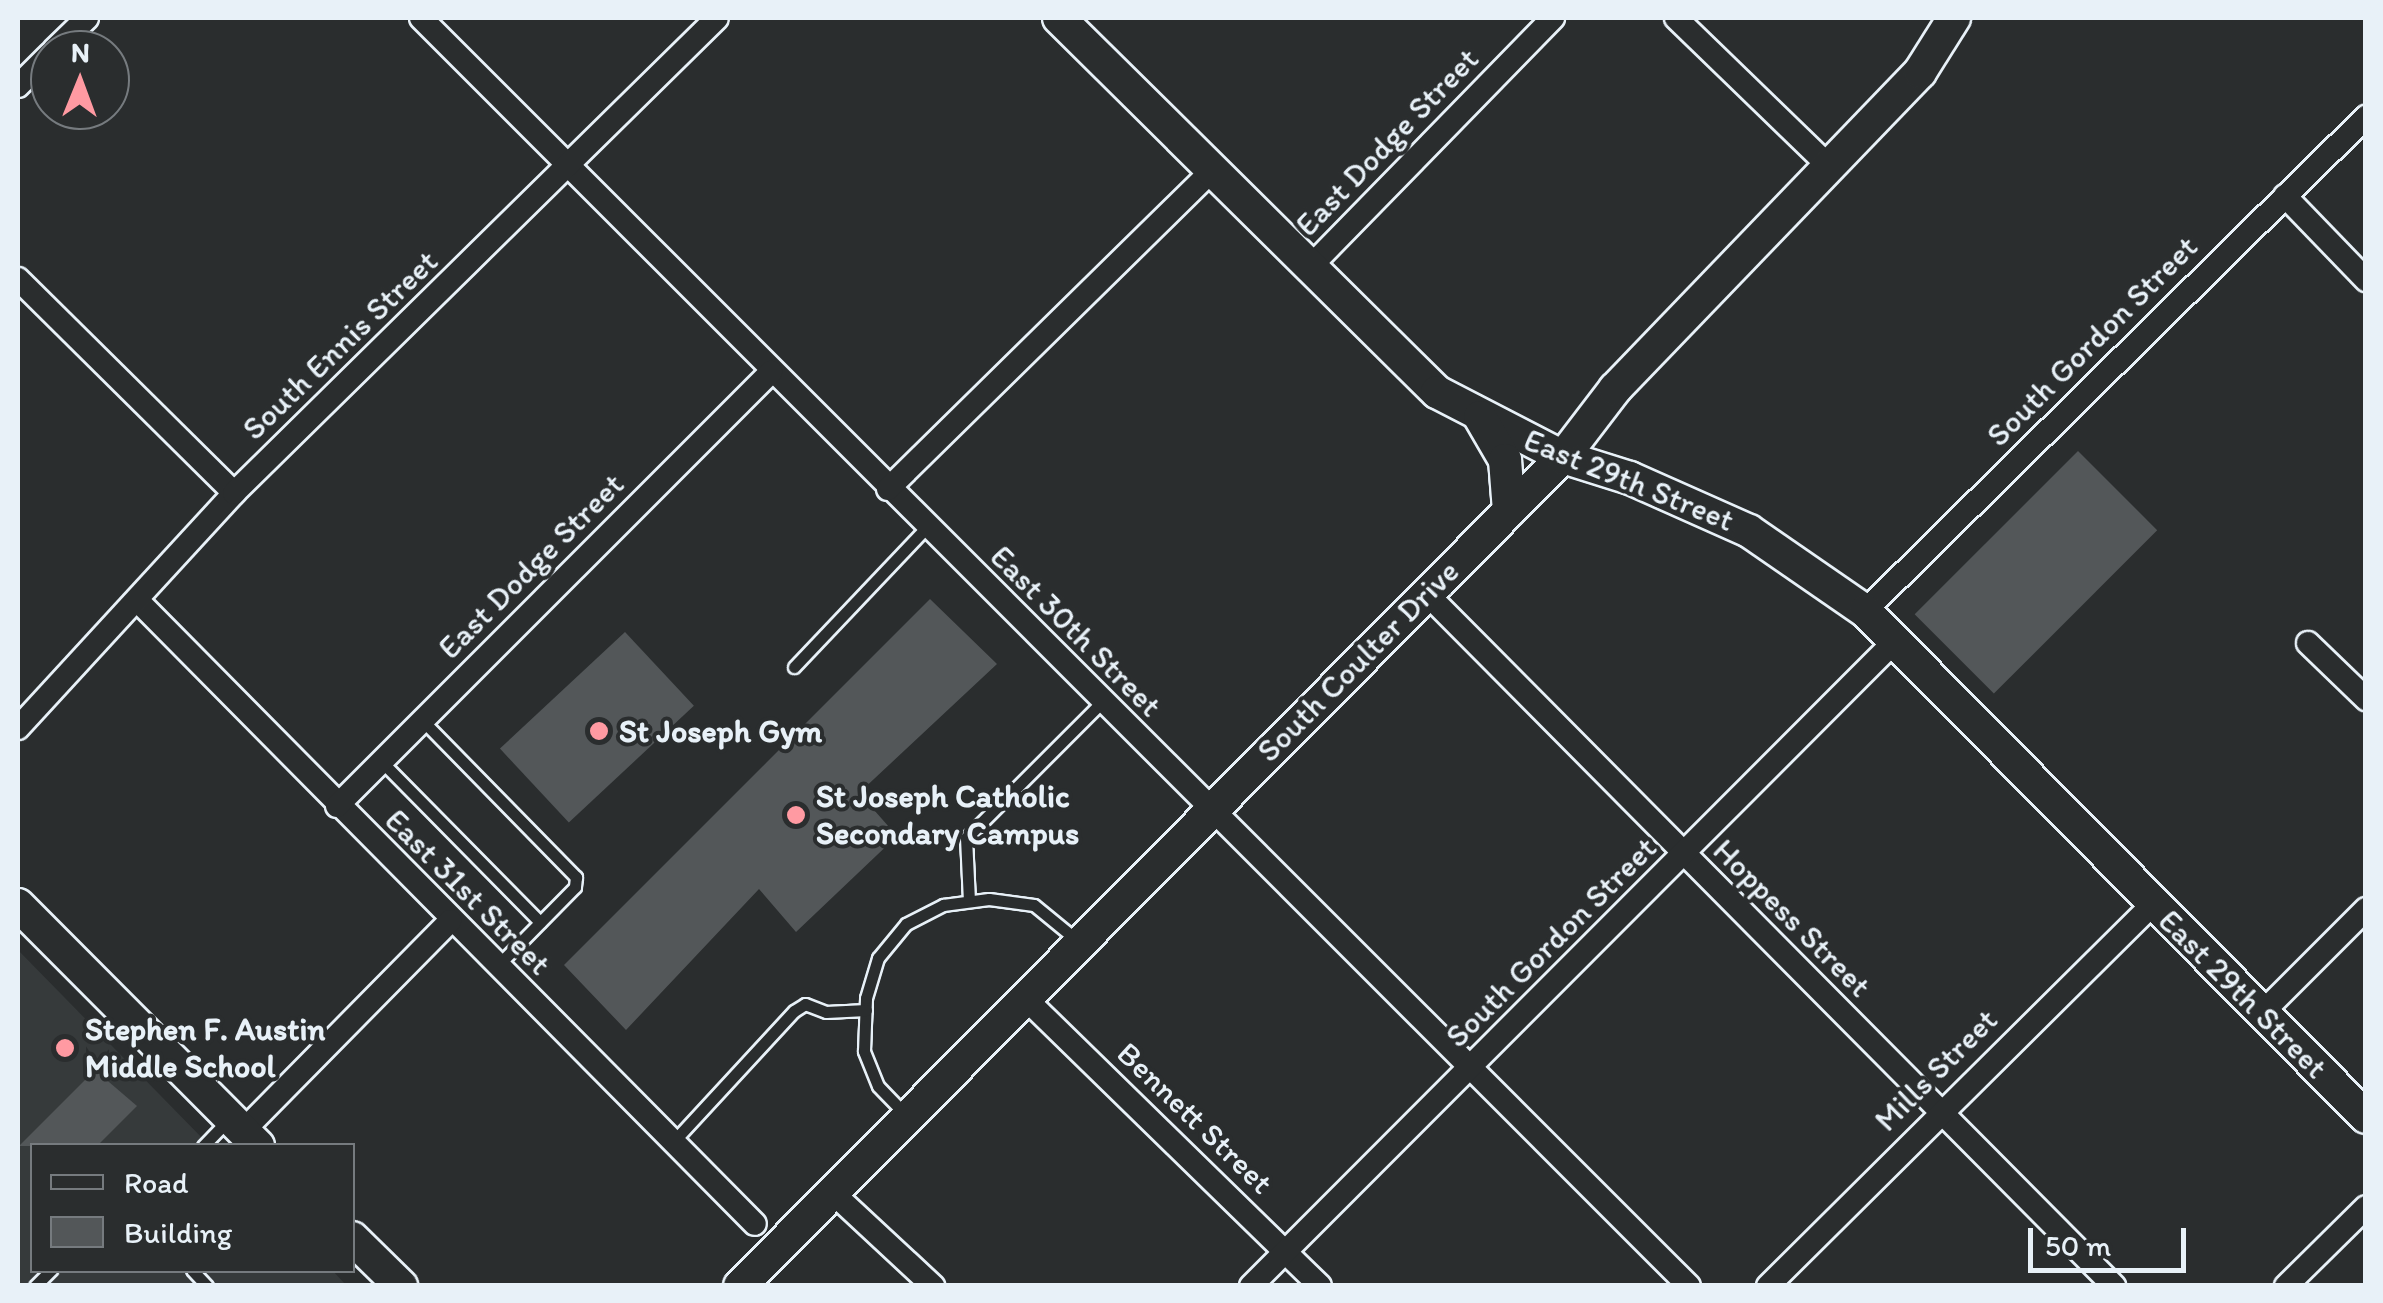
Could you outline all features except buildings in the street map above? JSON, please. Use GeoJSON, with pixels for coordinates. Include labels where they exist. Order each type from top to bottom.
{"type":"FeatureCollection","features":[{"type":"Feature","properties":{"kind":"street","name":"East 30th Street"},"geometry":{"type":"LineString","coordinates":[[421,18],[567,169],[1689,1286]]}},
{"type":"Feature","properties":{"kind":"street","name":"South Ennis Street"},"geometry":{"type":"LineString","coordinates":[[18,728],[139,602],[234,492],[717,18]]}},
{"type":"Feature","properties":{"kind":"street","name":"East 29th Street"},"geometry":{"type":"LineString","coordinates":[[1059,18],[1406,367],[1480,416],[1563,458],[1630,478],[1735,523],[1865,611],[2366,1117]]}},
{"type":"Feature","properties":{"kind":"street","name":"East Dodge Street"},"geometry":{"type":"LineString","coordinates":[[1308,269],[1554,18]]}},
{"type":"Feature","properties":{"kind":"street"},"geometry":{"type":"LineString","coordinates":[[1676,18],[1832,169]]}},
{"type":"Feature","properties":{"kind":"street","name":"South Coulter Drive"},"geometry":{"type":"LineString","coordinates":[[740,1286],[1208,810],[1563,458],[1615,389],[1832,169],[1920,72],[1954,18]]}},
{"type":"Feature","properties":{"kind":"street","name":"South Gordon Street"},"geometry":{"type":"LineString","coordinates":[[1865,611],[2366,117]]}},
{"type":"Feature","properties":{"kind":"street"},"geometry":{"type":"LineString","coordinates":[[888,489],[1211,172]]}},
{"type":"Feature","properties":{"kind":"street"},"geometry":{"type":"LineString","coordinates":[[2285,196],[2366,280]]}},
{"type":"Feature","properties":{"kind":"street"},"geometry":{"type":"LineString","coordinates":[[18,279],[234,492]]}},
{"type":"Feature","properties":{"kind":"street","name":"East Dodge Street"},"geometry":{"type":"LineString","coordinates":[[338,806],[771,372]]}},
{"type":"Feature","properties":{"kind":"street"},"geometry":{"type":"LineString","coordinates":[[1480,416],[1505,460],[1508,511]]}},
{"type":"Feature","properties":{"kind":"street","name":"Hoppess Street"},"geometry":{"type":"LineString","coordinates":[[1426,593],[2114,1286]]}},
{"type":"Feature","properties":{"kind":"street","name":"East 31st Street"},"geometry":{"type":"LineString","coordinates":[[139,602],[495,967],[755,1224]]}},
{"type":"Feature","properties":{"kind":"street","name":"South Gordon Street"},"geometry":{"type":"LineString","coordinates":[[1251,1286],[1894,643]]}},
{"type":"Feature","properties":{"kind":"street"},"geometry":{"type":"LineString","coordinates":[[2308,644],[2366,699]]}},
{"type":"Feature","properties":{"kind":"street","name":"Mills Street"},"geometry":{"type":"LineString","coordinates":[[1768,1286],[1939,1112],[2153,904]]}},
{"type":"Feature","properties":{"kind":"street"},"geometry":{"type":"LineString","coordinates":[[18,905],[244,1131],[450,921]]}},
{"type":"Feature","properties":{"kind":"street"},"geometry":{"type":"LineString","coordinates":[[2262,1013],[2366,910]]}},
{"type":"Feature","properties":{"kind":"street","name":"Bennett Street"},"geometry":{"type":"LineString","coordinates":[[1024,998],[1320,1286]]}},
{"type":"Feature","properties":{"kind":"street"},"geometry":{"type":"LineString","coordinates":[[833,1192],[933,1286]]}},
{"type":"Feature","properties":{"kind":"street"},"geometry":{"type":"LineString","coordinates":[[2286,1286],[2366,1206]]}},
{"type":"Feature","properties":{"kind":"street"},"geometry":{"type":"LineString","coordinates":[[355,1241],[401,1286]]}},
{"type":"Feature","properties":{"kind":"lane"},"geometry":{"type":"LineString","coordinates":[[794,666],[927,528]]}},
{"type":"Feature","properties":{"kind":"lane"},"geometry":{"type":"LineString","coordinates":[[969,901],[966,838],[1101,703]]}},
{"type":"Feature","properties":{"kind":"lane"},"geometry":{"type":"LineString","coordinates":[[423,720],[572,868],[575,887],[495,967]]}},
{"type":"Feature","properties":{"kind":"lane"},"geometry":{"type":"LineString","coordinates":[[382,762],[540,922]]}},
{"type":"Feature","properties":{"kind":"lane"},"geometry":{"type":"LineString","coordinates":[[908,1116],[878,1086],[864,1051],[866,1010],[878,958],[906,924],[943,905],[969,901],[1034,904],[1079,942]]}},
{"type":"Feature","properties":{"kind":"lane"},"geometry":{"type":"LineString","coordinates":[[672,1142],[804,1004],[826,1012],[866,1010]]}},
{"type":"Feature","properties":{"kind":"lane"},"geometry":{"type":"LineString","coordinates":[[211,1143],[244,1131]]}},
{"type":"Feature","properties":{"kind":"shaded area","name":"Stephen F. Austin Middle School"},"geometry":{"type":"Polygon","coordinates":[[[18,950],[207,1143],[30,1143],[30,1273],[335,1273],[346,1285],[18,1285],[18,950]]]}},
{"type":"Feature","properties":{"kind":"place","name":"St Joseph Gym"},"geometry":{"type":"Point","coordinates":[599,731]}},
{"type":"Feature","properties":{"kind":"place","name":"St Joseph Catholic Secondary Campus"},"geometry":{"type":"Point","coordinates":[796,815]}},
{"type":"Feature","properties":{"kind":"place","name":"Stephen F. Austin Middle School"},"geometry":{"type":"Point","coordinates":[65,1048]}}]}
